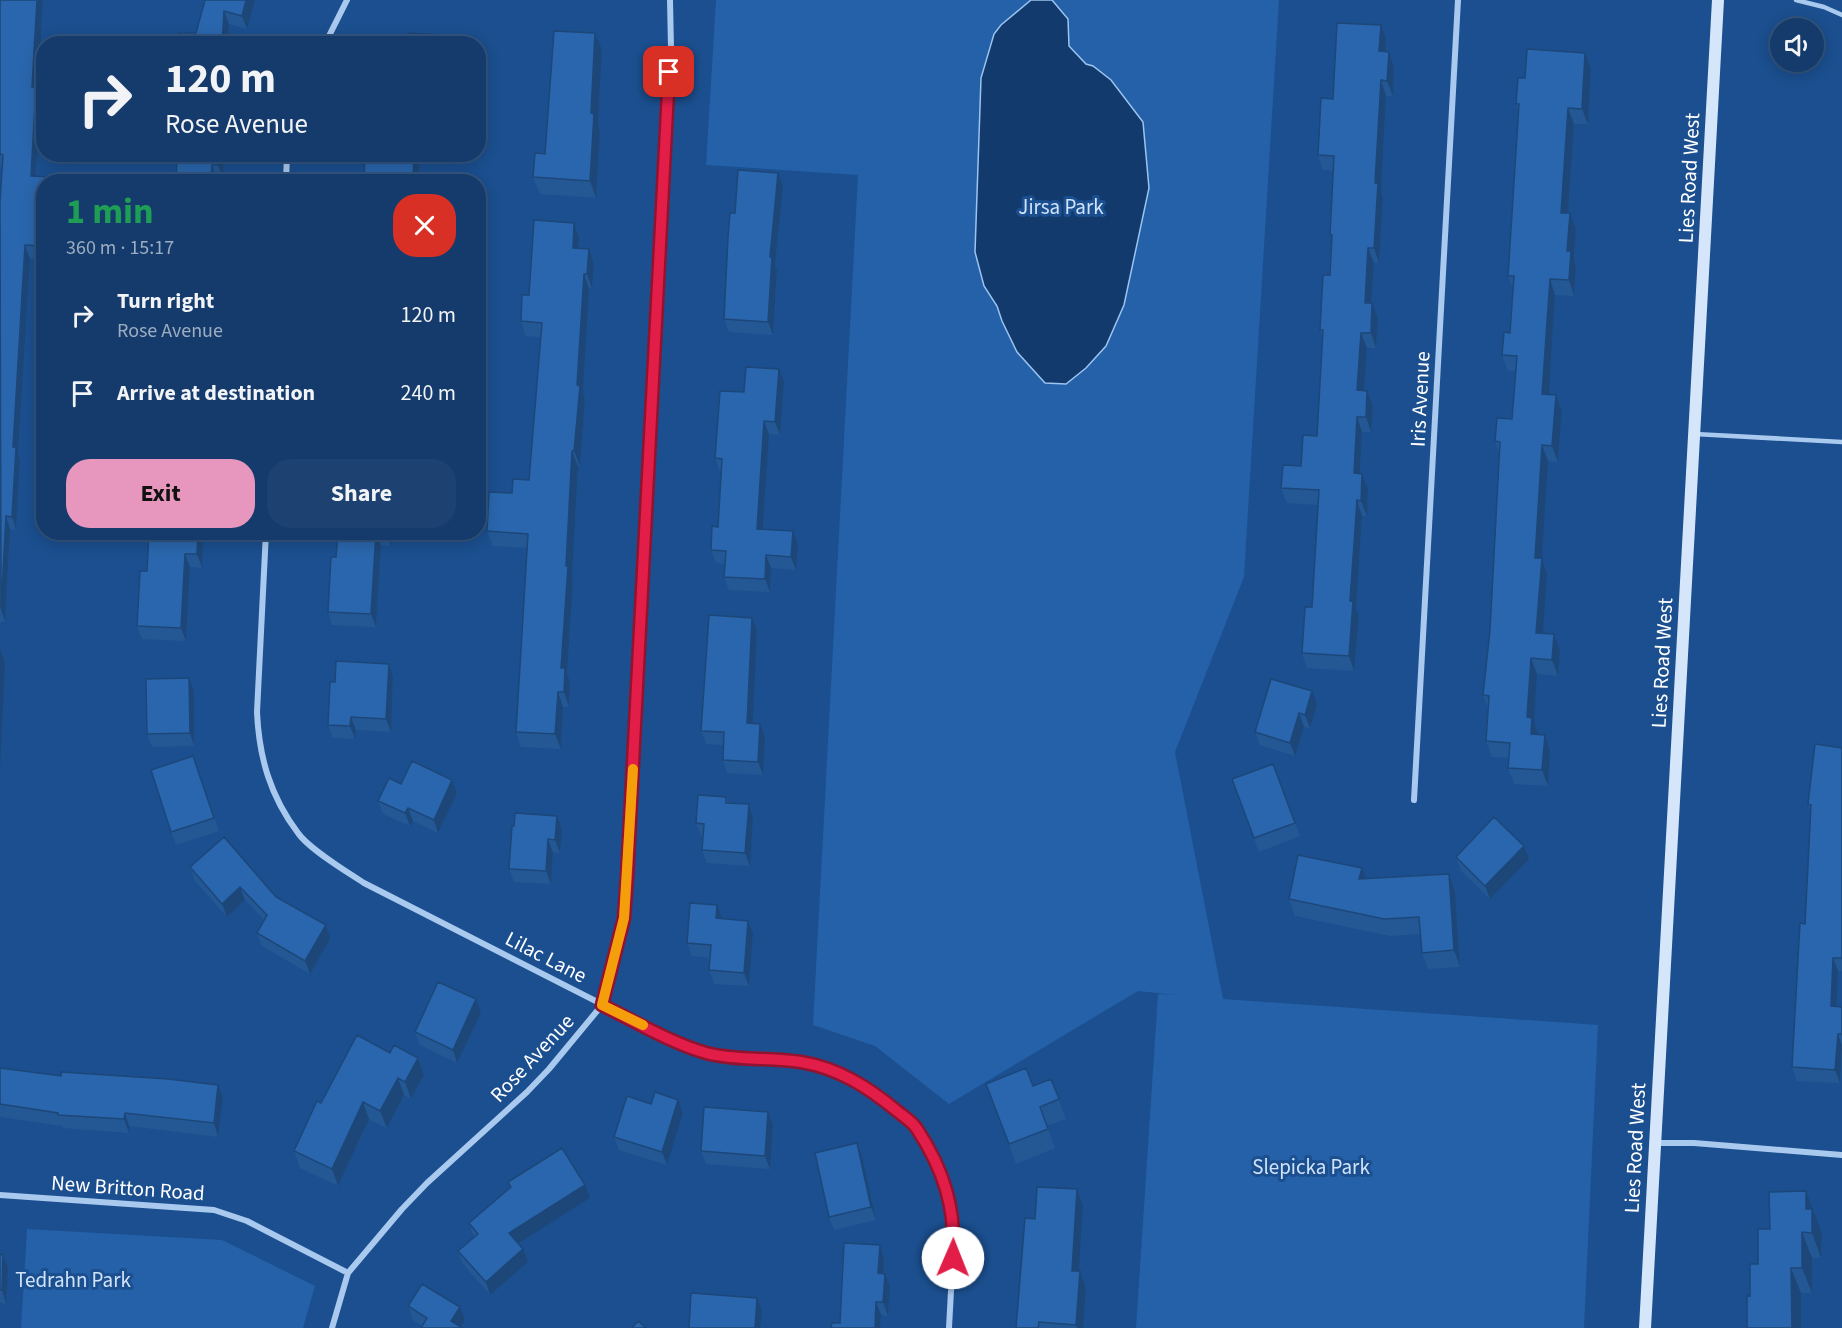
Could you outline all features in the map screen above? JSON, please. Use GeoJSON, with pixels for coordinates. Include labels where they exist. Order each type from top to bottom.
{"type":"FeatureCollection","features":[{"type":"Feature","properties":{"kind":"street"},"geometry":{"type":"LineString","coordinates":[[329,36],[348,0]]}},
{"type":"Feature","properties":{"kind":"street","name":"Rose Avenue"},"geometry":{"type":"LineString","coordinates":[[332,1328],[348,1273],[427,1183],[549,1069],[602,1005],[624,918],[627,878],[670,48],[670,0]]}},
{"type":"Feature","properties":{"kind":"street","name":"Iris Avenue"},"geometry":{"type":"LineString","coordinates":[[1414,800],[1458,0]]}},
{"type":"Feature","properties":{"kind":"street","name":"Lies Road West"},"geometry":{"type":"LineString","coordinates":[[1644,1328],[1718,0]]}},
{"type":"Feature","properties":{"kind":"street","name":"Lilac Lane"},"geometry":{"type":"LineString","coordinates":[[266,540],[256,712],[258,740],[262,760],[274,792],[299,834],[339,867],[364,883],[680,1044],[707,1053],[731,1057],[800,1062],[844,1074],[873,1091],[916,1127],[941,1174],[952,1212],[954,1234],[950,1328]]}},
{"type":"Feature","properties":{"kind":"street"},"geometry":{"type":"LineString","coordinates":[[1655,1143],[1694,1143],[1842,1155]]}},
{"type":"Feature","properties":{"kind":"street","name":"New Britton Road"},"geometry":{"type":"LineString","coordinates":[[0,1196],[214,1210],[247,1221],[348,1273]]}},
{"type":"Feature","properties":{"kind":"lane"},"geometry":{"type":"LineString","coordinates":[[1796,0],[1824,7],[1842,15]]}},
{"type":"Feature","properties":{"kind":"lane"},"geometry":{"type":"LineString","coordinates":[[1694,434],[1842,442]]}},
{"type":"Feature","properties":{"kind":"green space","name":"Jirsa Park"},"geometry":{"type":"Polygon","coordinates":[[[716,0],[1279,0],[1244,577],[1175,752],[1223,999],[1598,1025],[1584,1328],[1136,1328],[1158,994],[1176,995],[1138,991],[949,1104],[875,1046],[813,1025],[858,175],[706,165],[716,0]]]}},
{"type":"Feature","properties":{"kind":"green space","name":"Tedrahn Park"},"geometry":{"type":"Polygon","coordinates":[[[27,1229],[222,1240],[315,1286],[303,1328],[21,1328],[27,1229]]]}},
{"type":"Feature","properties":{"kind":"shaded area"},"geometry":{"type":"Polygon","coordinates":[[[1031,0],[1052,0],[1068,19],[1069,46],[1086,64],[1093,66],[1111,80],[1143,122],[1149,188],[1124,305],[1106,346],[1086,368],[1066,384],[1045,383],[1017,352],[997,306],[984,286],[975,252],[981,78],[994,34],[1001,25],[1031,0]]]}},
{"type":"Feature","properties":{"kind":"building"},"geometry":{"type":"Polygon","coordinates":[[[0,0],[37,0],[32,87],[36,87],[31,176],[36,176],[36,246],[25,245],[13,447],[16,447],[12,517],[6,516],[1,609],[0,202],[3,155],[0,154],[0,0]]]}},
{"type":"Feature","properties":{"kind":"building"},"geometry":{"type":"Polygon","coordinates":[[[205,0],[246,0],[242,16],[224,11],[222,36],[179,36],[179,33],[196,33],[205,0]]]}},
{"type":"Feature","properties":{"kind":"building"},"geometry":{"type":"Polygon","coordinates":[[[1337,23],[1381,25],[1379,51],[1389,52],[1387,81],[1381,80],[1374,248],[1368,248],[1365,303],[1372,303],[1371,333],[1361,333],[1357,390],[1367,391],[1366,417],[1357,417],[1354,473],[1362,474],[1361,501],[1357,500],[1350,601],[1353,601],[1349,656],[1302,653],[1305,607],[1312,607],[1319,490],[1281,488],[1283,465],[1301,466],[1303,435],[1317,436],[1323,330],[1320,330],[1323,275],[1330,275],[1334,156],[1318,155],[1321,98],[1333,99],[1337,23]]]}},
{"type":"Feature","properties":{"kind":"building"},"geometry":{"type":"Polygon","coordinates":[[[554,31],[595,33],[590,181],[533,177],[535,153],[545,154],[554,31]]]}},
{"type":"Feature","properties":{"kind":"building"},"geometry":{"type":"Polygon","coordinates":[[[408,33],[443,35],[443,36],[408,36],[408,33]]]}},
{"type":"Feature","properties":{"kind":"building"},"geometry":{"type":"Polygon","coordinates":[[[1527,49],[1585,53],[1582,109],[1568,108],[1561,213],[1570,213],[1567,251],[1571,251],[1569,280],[1550,279],[1542,394],[1556,395],[1552,446],[1542,445],[1535,558],[1542,558],[1536,633],[1554,634],[1552,660],[1531,658],[1527,717],[1532,718],[1531,734],[1545,735],[1542,770],[1508,768],[1510,743],[1486,741],[1489,696],[1483,695],[1490,630],[1500,442],[1495,441],[1497,418],[1512,419],[1517,356],[1502,355],[1504,332],[1510,333],[1514,276],[1508,276],[1519,104],[1516,104],[1518,78],[1525,78],[1527,49]]]}},
{"type":"Feature","properties":{"kind":"building"},"geometry":{"type":"Polygon","coordinates":[[[177,162],[218,162],[218,165],[212,165],[211,174],[176,174],[177,162]]]}},
{"type":"Feature","properties":{"kind":"building"},"geometry":{"type":"Polygon","coordinates":[[[365,162],[414,162],[413,174],[364,174],[365,162]]]}},
{"type":"Feature","properties":{"kind":"building"},"geometry":{"type":"Polygon","coordinates":[[[738,170],[778,173],[770,257],[772,257],[768,322],[724,319],[730,213],[735,213],[738,170]]]}},
{"type":"Feature","properties":{"kind":"building"},"geometry":{"type":"Polygon","coordinates":[[[534,220],[574,223],[573,248],[589,249],[587,274],[584,274],[577,385],[580,386],[574,451],[572,451],[566,566],[568,566],[561,668],[565,668],[564,692],[558,692],[555,734],[516,732],[528,534],[487,531],[489,492],[512,493],[513,479],[529,480],[542,323],[521,321],[522,295],[529,295],[534,220]]]}},
{"type":"Feature","properties":{"kind":"building"},"geometry":{"type":"Polygon","coordinates":[[[746,367],[779,369],[775,422],[764,421],[757,529],[793,531],[791,557],[766,555],[765,579],[724,577],[726,551],[711,550],[712,526],[718,527],[722,459],[715,458],[720,391],[744,392],[746,367]]]}},
{"type":"Feature","properties":{"kind":"building"},"geometry":{"type":"Polygon","coordinates":[[[149,540],[198,540],[197,554],[185,554],[181,628],[137,626],[140,571],[147,571],[149,540]]]}},
{"type":"Feature","properties":{"kind":"building"},"geometry":{"type":"Polygon","coordinates":[[[337,540],[376,540],[371,614],[328,612],[331,557],[336,557],[337,540]]]}},
{"type":"Feature","properties":{"kind":"building"},"geometry":{"type":"Polygon","coordinates":[[[709,615],[752,618],[747,723],[760,724],[758,762],[723,760],[724,732],[701,731],[709,615]]]}},
{"type":"Feature","properties":{"kind":"building"},"geometry":{"type":"Polygon","coordinates":[[[336,661],[389,664],[386,719],[351,717],[350,726],[328,725],[330,682],[335,682],[336,661]]]}},
{"type":"Feature","properties":{"kind":"building"},"geometry":{"type":"Polygon","coordinates":[[[189,678],[190,733],[147,734],[146,679],[189,678]]]}},
{"type":"Feature","properties":{"kind":"building"},"geometry":{"type":"Polygon","coordinates":[[[1271,679],[1312,691],[1305,715],[1299,713],[1290,743],[1255,732],[1271,679]]]}},
{"type":"Feature","properties":{"kind":"building"},"geometry":{"type":"Polygon","coordinates":[[[1815,744],[1842,748],[1842,958],[1833,958],[1831,1006],[1842,1007],[1842,1034],[1838,1034],[1835,1070],[1792,1067],[1800,923],[1805,924],[1811,805],[1808,804],[1815,744]]]}},
{"type":"Feature","properties":{"kind":"building"},"geometry":{"type":"Polygon","coordinates":[[[193,756],[214,818],[171,832],[151,770],[193,756]]]}},
{"type":"Feature","properties":{"kind":"building"},"geometry":{"type":"Polygon","coordinates":[[[412,761],[452,780],[434,820],[408,808],[405,813],[378,801],[389,778],[401,784],[412,761]]]}},
{"type":"Feature","properties":{"kind":"building"},"geometry":{"type":"Polygon","coordinates":[[[1273,764],[1295,823],[1254,838],[1232,779],[1273,764]]]}},
{"type":"Feature","properties":{"kind":"building"},"geometry":{"type":"Polygon","coordinates":[[[698,795],[726,797],[726,803],[749,804],[745,853],[702,850],[704,824],[696,823],[698,795]]]}},
{"type":"Feature","properties":{"kind":"building"},"geometry":{"type":"Polygon","coordinates":[[[515,813],[557,816],[555,840],[548,839],[546,871],[509,869],[515,813]]]}},
{"type":"Feature","properties":{"kind":"building"},"geometry":{"type":"Polygon","coordinates":[[[1494,817],[1524,846],[1485,886],[1456,857],[1494,817]]]}},
{"type":"Feature","properties":{"kind":"building"},"geometry":{"type":"Polygon","coordinates":[[[224,837],[276,897],[326,925],[305,961],[257,933],[267,915],[240,887],[222,904],[190,867],[224,837]]]}},
{"type":"Feature","properties":{"kind":"building"},"geometry":{"type":"Polygon","coordinates":[[[1298,855],[1362,868],[1359,879],[1449,874],[1454,950],[1422,953],[1419,917],[1384,919],[1289,899],[1298,855]]]}},
{"type":"Feature","properties":{"kind":"building"},"geometry":{"type":"Polygon","coordinates":[[[690,903],[717,905],[716,918],[748,921],[744,973],[709,970],[711,945],[687,943],[690,903]]]}},
{"type":"Feature","properties":{"kind":"building"},"geometry":{"type":"Polygon","coordinates":[[[438,982],[476,999],[453,1050],[415,1032],[438,982]]]}},
{"type":"Feature","properties":{"kind":"building"},"geometry":{"type":"Polygon","coordinates":[[[357,1035],[390,1053],[394,1045],[418,1058],[405,1082],[398,1078],[380,1111],[363,1102],[332,1169],[294,1151],[317,1101],[321,1103],[357,1035]]]}},
{"type":"Feature","properties":{"kind":"building"},"geometry":{"type":"Polygon","coordinates":[[[0,1068],[61,1076],[61,1072],[168,1079],[218,1085],[214,1123],[125,1113],[124,1119],[58,1115],[58,1113],[0,1104],[0,1068]]]}},
{"type":"Feature","properties":{"kind":"building"},"geometry":{"type":"Polygon","coordinates":[[[1026,1068],[1033,1086],[1051,1079],[1059,1099],[1040,1107],[1048,1129],[1009,1144],[986,1084],[1026,1068]]]}},
{"type":"Feature","properties":{"kind":"building"},"geometry":{"type":"Polygon","coordinates":[[[655,1092],[678,1100],[662,1152],[614,1137],[627,1096],[651,1104],[655,1092]]]}},
{"type":"Feature","properties":{"kind":"building"},"geometry":{"type":"Polygon","coordinates":[[[704,1107],[768,1112],[765,1156],[701,1151],[704,1107]]]}},
{"type":"Feature","properties":{"kind":"building"},"geometry":{"type":"Polygon","coordinates":[[[857,1143],[871,1207],[829,1217],[815,1153],[857,1143]]]}},
{"type":"Feature","properties":{"kind":"building"},"geometry":{"type":"Polygon","coordinates":[[[562,1148],[585,1185],[509,1233],[523,1249],[486,1282],[458,1251],[478,1234],[469,1223],[511,1187],[508,1182],[562,1148]]]}},
{"type":"Feature","properties":{"kind":"building"},"geometry":{"type":"Polygon","coordinates":[[[1037,1187],[1077,1189],[1072,1271],[1080,1271],[1076,1325],[1039,1322],[1038,1328],[1016,1328],[1025,1218],[1035,1219],[1037,1187]]]}},
{"type":"Feature","properties":{"kind":"building"},"geometry":{"type":"Polygon","coordinates":[[[1806,1191],[1806,1209],[1812,1209],[1812,1233],[1802,1232],[1802,1268],[1791,1268],[1792,1328],[1747,1328],[1750,1264],[1758,1264],[1758,1229],[1770,1229],[1769,1192],[1806,1191]]]}},
{"type":"Feature","properties":{"kind":"building"},"geometry":{"type":"Polygon","coordinates":[[[844,1243],[880,1245],[878,1273],[885,1274],[883,1302],[876,1302],[875,1328],[831,1328],[832,1323],[840,1323],[844,1243]]]}},
{"type":"Feature","properties":{"kind":"building"},"geometry":{"type":"Polygon","coordinates":[[[0,1254],[3,1255],[2,1290],[0,1290],[0,1254]]]}},
{"type":"Feature","properties":{"kind":"building"},"geometry":{"type":"Polygon","coordinates":[[[422,1284],[460,1307],[451,1321],[462,1328],[421,1328],[427,1318],[408,1306],[422,1284]]]}},
{"type":"Feature","properties":{"kind":"building"},"geometry":{"type":"Polygon","coordinates":[[[691,1293],[757,1298],[755,1328],[689,1328],[691,1293]]]}},
{"type":"Feature","properties":{"kind":"building"},"geometry":{"type":"Polygon","coordinates":[[[638,1321],[646,1328],[632,1328],[638,1321]]]}},
{"type":"Feature","properties":{"kind":"slow traffic"},"geometry":{"type":"LineString","coordinates":[[633,769],[624,918],[602,1005],[643,1025]]}},
{"type":"Feature","properties":{"kind":"route"},"geometry":{"type":"LineString","coordinates":[[669,72],[627,878],[624,918],[602,1005],[680,1044],[707,1053],[800,1062],[844,1074],[873,1091],[916,1127],[941,1174],[952,1212],[953,1258]]}},
{"type":"Feature","properties":{"kind":"park label","name":"Slepicka Park"},"geometry":{"type":"Point","coordinates":[1311,1167]}}]}
